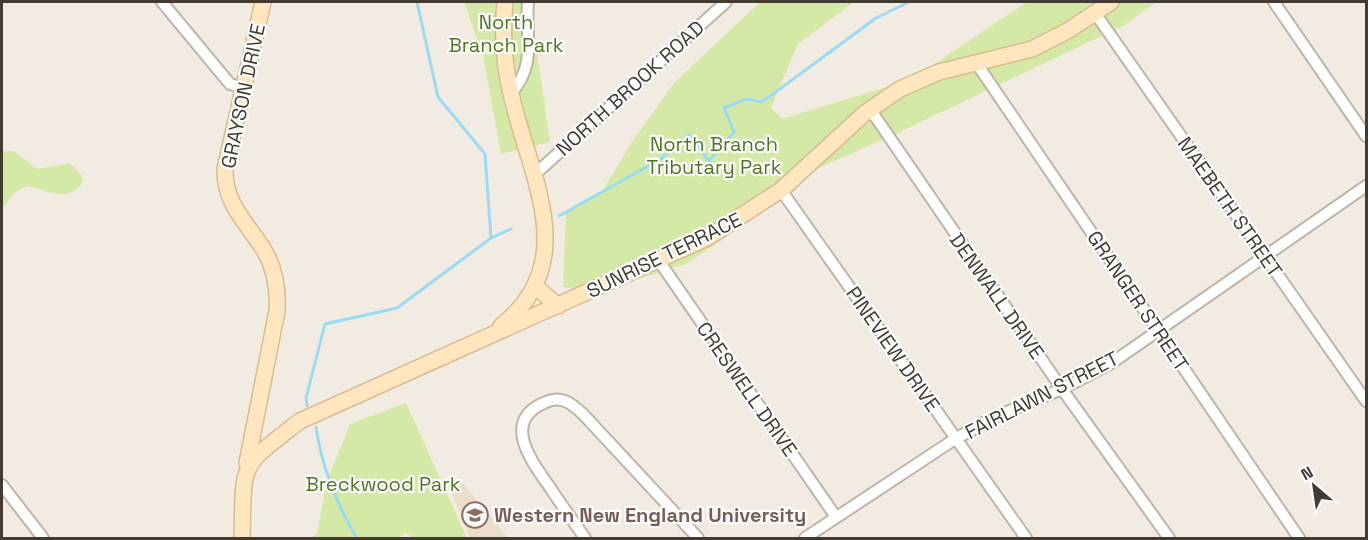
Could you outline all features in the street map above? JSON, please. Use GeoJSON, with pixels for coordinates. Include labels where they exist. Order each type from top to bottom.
{"type":"FeatureCollection","features":[{"type":"Feature","properties":{"kind":"street"},"geometry":{"type":"LineString","coordinates":[[162,2],[230,84],[244,88]]}},
{"type":"Feature","properties":{"kind":"street","name":"GRAYSON DRIVE"},"geometry":{"type":"LineString","coordinates":[[242,538],[244,475],[277,311],[277,295],[265,252],[232,206],[226,188],[225,169],[264,2]]}},
{"type":"Feature","properties":{"kind":"street"},"geometry":{"type":"LineString","coordinates":[[486,337],[515,313],[534,286],[542,267],[547,232],[511,93],[504,46],[505,2]]}},
{"type":"Feature","properties":{"kind":"street"},"geometry":{"type":"LineString","coordinates":[[511,93],[520,84],[528,63],[528,2]]}},
{"type":"Feature","properties":{"kind":"street","name":"NORTH BROOK ROAD"},"geometry":{"type":"LineString","coordinates":[[534,175],[726,2]]}},
{"type":"Feature","properties":{"kind":"street","name":"SUNRISE TERRACE"},"geometry":{"type":"LineString","coordinates":[[300,421],[718,233],[781,190],[870,109],[908,84],[939,72],[1032,49],[1111,2]]}},
{"type":"Feature","properties":{"kind":"street"},"geometry":{"type":"LineString","coordinates":[[1274,2],[1366,136]]}},
{"type":"Feature","properties":{"kind":"street","name":"MAEBETH STREET"},"geometry":{"type":"LineString","coordinates":[[1095,13],[1366,401]]}},
{"type":"Feature","properties":{"kind":"street","name":"GRANGER STREET"},"geometry":{"type":"LineString","coordinates":[[976,64],[1299,538]]}},
{"type":"Feature","properties":{"kind":"street","name":"DENWALL DRIVE"},"geometry":{"type":"LineString","coordinates":[[870,109],[1062,389],[1169,538]]}},
{"type":"Feature","properties":{"kind":"street","name":"FAIRLAWN STREET"},"geometry":{"type":"LineString","coordinates":[[805,538],[954,439],[995,417],[1062,389],[1113,362],[1366,186]]}},
{"type":"Feature","properties":{"kind":"street","name":"PINEVIEW DRIVE"},"geometry":{"type":"LineString","coordinates":[[781,190],[954,439],[1026,538]]}},
{"type":"Feature","properties":{"kind":"street","name":"CRESWELL DRIVE"},"geometry":{"type":"LineString","coordinates":[[659,261],[836,517]]}},
{"type":"Feature","properties":{"kind":"street"},"geometry":{"type":"LineString","coordinates":[[534,286],[558,306]]}},
{"type":"Feature","properties":{"kind":"street"},"geometry":{"type":"LineString","coordinates":[[585,538],[533,463],[523,444],[522,431],[528,415],[540,405],[558,399],[567,401],[583,414],[698,538]]}},
{"type":"Feature","properties":{"kind":"street"},"geometry":{"type":"LineString","coordinates":[[254,427],[279,431],[300,421]]}},
{"type":"Feature","properties":{"kind":"street"},"geometry":{"type":"LineString","coordinates":[[244,475],[256,455],[300,421]]}},
{"type":"Feature","properties":{"kind":"street"},"geometry":{"type":"LineString","coordinates":[[2,485],[40,538]]}},
{"type":"Feature","properties":{"kind":"shaded area","name":"Western New England University"},"geometry":{"type":"Polygon","coordinates":[[[463,483],[508,538],[470,538],[451,492],[463,483]]]}},
{"type":"Feature","properties":{"kind":"green space","name":"North Branch Park"},"geometry":{"type":"Polygon","coordinates":[[[464,2],[530,2],[550,142],[501,154],[483,56],[464,2]]]}},
{"type":"Feature","properties":{"kind":"green space","name":"North Branch Tributary Park"},"geometry":{"type":"Polygon","coordinates":[[[760,2],[854,2],[798,44],[771,107],[782,119],[912,79],[1027,2],[1156,2],[1125,25],[887,138],[802,175],[796,190],[686,264],[597,292],[563,287],[566,213],[601,193],[632,142],[674,83],[760,2]]]}},
{"type":"Feature","properties":{"kind":"green space"},"geometry":{"type":"Polygon","coordinates":[[[2,151],[14,151],[37,169],[70,163],[81,174],[83,182],[77,189],[64,194],[23,187],[2,208],[2,151]]]}},
{"type":"Feature","properties":{"kind":"green space","name":"Breckwood Park"},"geometry":{"type":"Polygon","coordinates":[[[406,403],[467,538],[412,538],[405,532],[399,538],[311,538],[317,533],[327,481],[350,424],[406,403]]]}},
{"type":"Feature","properties":{"kind":"waterway"},"geometry":{"type":"LineString","coordinates":[[307,406],[306,398],[325,324],[397,308],[491,238],[485,154],[438,97],[417,2]]}},
{"type":"Feature","properties":{"kind":"waterway"},"geometry":{"type":"LineString","coordinates":[[559,216],[661,159],[689,135],[709,161],[734,132],[724,108],[746,99],[762,102],[876,18],[909,2]]}},
{"type":"Feature","properties":{"kind":"waterway"},"geometry":{"type":"LineString","coordinates":[[491,238],[511,229]]}},
{"type":"Feature","properties":{"kind":"waterway"},"geometry":{"type":"LineString","coordinates":[[316,427],[331,484],[357,538]]}},
{"type":"Feature","properties":{"kind":"place","name":"Western New England University"},"geometry":{"type":"Point","coordinates":[475,515]}}]}
